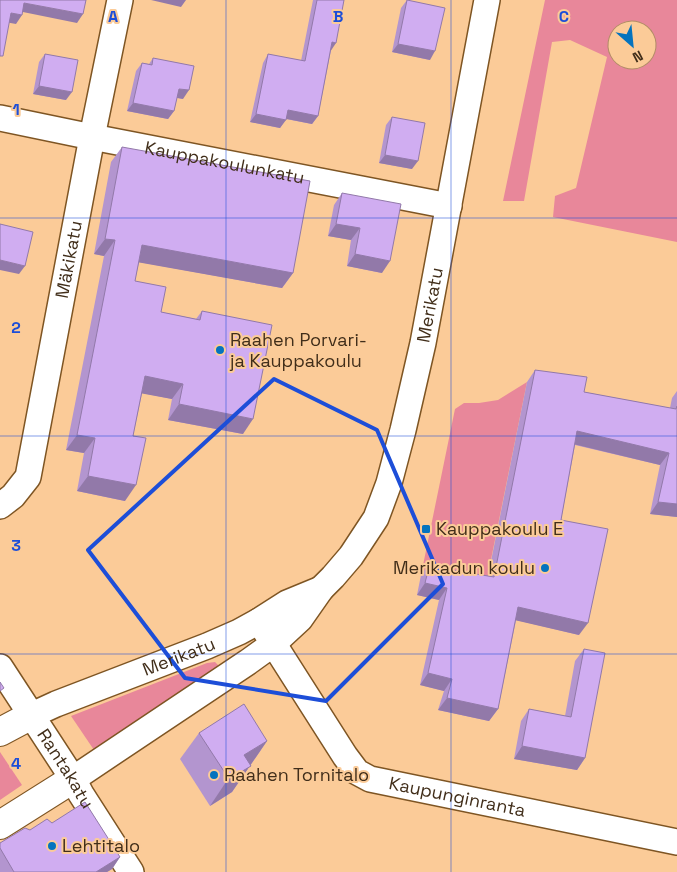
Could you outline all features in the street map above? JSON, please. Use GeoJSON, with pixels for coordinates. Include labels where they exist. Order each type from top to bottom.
{"type":"FeatureCollection","features":[{"type":"Feature","properties":{"kind":"street","name":"Mäkikatu"},"geometry":{"type":"LineString","coordinates":[[0,506],[14,496],[28,477],[92,137],[120,0]]}},
{"type":"Feature","properties":{"kind":"street","name":"Merikatu"},"geometry":{"type":"LineString","coordinates":[[73,779],[273,644],[300,619],[321,589],[350,556],[376,518],[389,483],[423,343],[487,0]]}},
{"type":"Feature","properties":{"kind":"street","name":"Kauppakoulunkatu"},"geometry":{"type":"LineString","coordinates":[[0,118],[449,206]]}},
{"type":"Feature","properties":{"kind":"street","name":"Merikatu"},"geometry":{"type":"LineString","coordinates":[[32,715],[207,646],[239,632],[287,603],[321,589]]}},
{"type":"Feature","properties":{"kind":"street","name":"Kaupunginranta"},"geometry":{"type":"LineString","coordinates":[[258,621],[345,756],[357,772],[370,779],[677,842]]}},
{"type":"Feature","properties":{"kind":"street","name":"Rantakatu"},"geometry":{"type":"LineString","coordinates":[[0,667],[131,872]]}},
{"type":"Feature","properties":{"kind":"street"},"geometry":{"type":"LineString","coordinates":[[0,732],[32,715]]}},
{"type":"Feature","properties":{"kind":"street"},"geometry":{"type":"LineString","coordinates":[[0,826],[73,779]]}},
{"type":"Feature","properties":{"kind":"highlighted area"},"geometry":{"type":"Polygon","coordinates":[[[274,379],[377,430],[443,584],[326,701],[185,678],[88,550],[274,379]]]}},
{"type":"Feature","properties":{"kind":"shaded area"},"geometry":{"type":"Polygon","coordinates":[[[545,0],[677,0],[677,242],[553,217],[555,196],[576,188],[607,57],[570,40],[552,42],[524,201],[503,201],[545,0]]]}},
{"type":"Feature","properties":{"kind":"shaded area"},"geometry":{"type":"Polygon","coordinates":[[[527,382],[485,589],[421,575],[455,409],[464,403],[498,400],[527,382]]]}},
{"type":"Feature","properties":{"kind":"shaded area"},"geometry":{"type":"Polygon","coordinates":[[[215,662],[219,666],[218,670],[94,750],[71,716],[207,663],[215,662]]]}},
{"type":"Feature","properties":{"kind":"shaded area"},"geometry":{"type":"Polygon","coordinates":[[[0,752],[22,785],[0,800],[0,752]]]}},
{"type":"Feature","properties":{"kind":"building"},"geometry":{"type":"Polygon","coordinates":[[[0,0],[86,0],[83,14],[24,3],[22,15],[11,13],[3,56],[0,56],[0,0]]]}},
{"type":"Feature","properties":{"kind":"building"},"geometry":{"type":"Polygon","coordinates":[[[317,0],[344,0],[336,43],[332,42],[318,116],[288,110],[286,120],[256,114],[268,54],[305,61],[317,0]]]}},
{"type":"Feature","properties":{"kind":"building"},"geometry":{"type":"Polygon","coordinates":[[[407,0],[445,8],[435,51],[398,44],[407,0]]]}},
{"type":"Feature","properties":{"kind":"building"},"geometry":{"type":"Polygon","coordinates":[[[45,54],[78,60],[72,92],[39,86],[45,54]]]}},
{"type":"Feature","properties":{"kind":"building"},"geometry":{"type":"Polygon","coordinates":[[[153,58],[194,66],[189,90],[179,89],[174,111],[133,103],[142,63],[152,65],[153,58]]]}},
{"type":"Feature","properties":{"kind":"building"},"geometry":{"type":"Polygon","coordinates":[[[392,117],[425,123],[418,161],[385,155],[392,117]]]}},
{"type":"Feature","properties":{"kind":"building"},"geometry":{"type":"Polygon","coordinates":[[[122,147],[310,181],[293,273],[142,245],[135,281],[166,287],[161,312],[200,320],[202,311],[272,325],[253,419],[179,404],[183,384],[145,376],[133,436],[146,438],[136,485],[88,476],[95,438],[77,435],[115,240],[105,239],[122,147]]]}},
{"type":"Feature","properties":{"kind":"building"},"geometry":{"type":"Polygon","coordinates":[[[342,193],[401,204],[390,261],[355,254],[360,228],[336,224],[342,193]]]}},
{"type":"Feature","properties":{"kind":"building"},"geometry":{"type":"Polygon","coordinates":[[[0,224],[33,232],[25,266],[0,260],[0,224]]]}},
{"type":"Feature","properties":{"kind":"building"},"geometry":{"type":"Polygon","coordinates":[[[535,370],[587,377],[584,392],[676,409],[677,406],[677,504],[658,502],[669,453],[577,431],[561,520],[608,529],[588,623],[518,607],[498,709],[447,698],[452,679],[428,673],[447,588],[425,583],[430,563],[446,566],[446,569],[494,577],[535,370]]]}},
{"type":"Feature","properties":{"kind":"building"},"geometry":{"type":"Polygon","coordinates":[[[584,649],[605,653],[585,758],[522,746],[529,709],[571,717],[584,649]]]}},
{"type":"Feature","properties":{"kind":"building"},"geometry":{"type":"Polygon","coordinates":[[[0,682],[4,688],[0,691],[0,682]]]}},
{"type":"Feature","properties":{"kind":"building"},"geometry":{"type":"Polygon","coordinates":[[[244,704],[267,741],[244,755],[251,766],[229,779],[199,733],[244,704]]]}},
{"type":"Feature","properties":{"kind":"building","name":"Lehtitalo"},"geometry":{"type":"Polygon","coordinates":[[[85,802],[120,857],[96,872],[14,872],[0,848],[0,843],[25,828],[30,830],[47,819],[52,823],[85,802]]]}},
{"type":"Feature","properties":{"kind":"place","name":"Raahen Porvari- ja Kauppakoulu"},"geometry":{"type":"Point","coordinates":[220,350]}},
{"type":"Feature","properties":{"kind":"place","name":"Kauppakoulu E"},"geometry":{"type":"Point","coordinates":[426,529]}},
{"type":"Feature","properties":{"kind":"place","name":"Merikadun koulu"},"geometry":{"type":"Point","coordinates":[545,568]}},
{"type":"Feature","properties":{"kind":"place","name":"Raahen Tornitalo"},"geometry":{"type":"Point","coordinates":[214,775]}},
{"type":"Feature","properties":{"kind":"place","name":"Lehtitalo"},"geometry":{"type":"Point","coordinates":[52,846]}}]}
